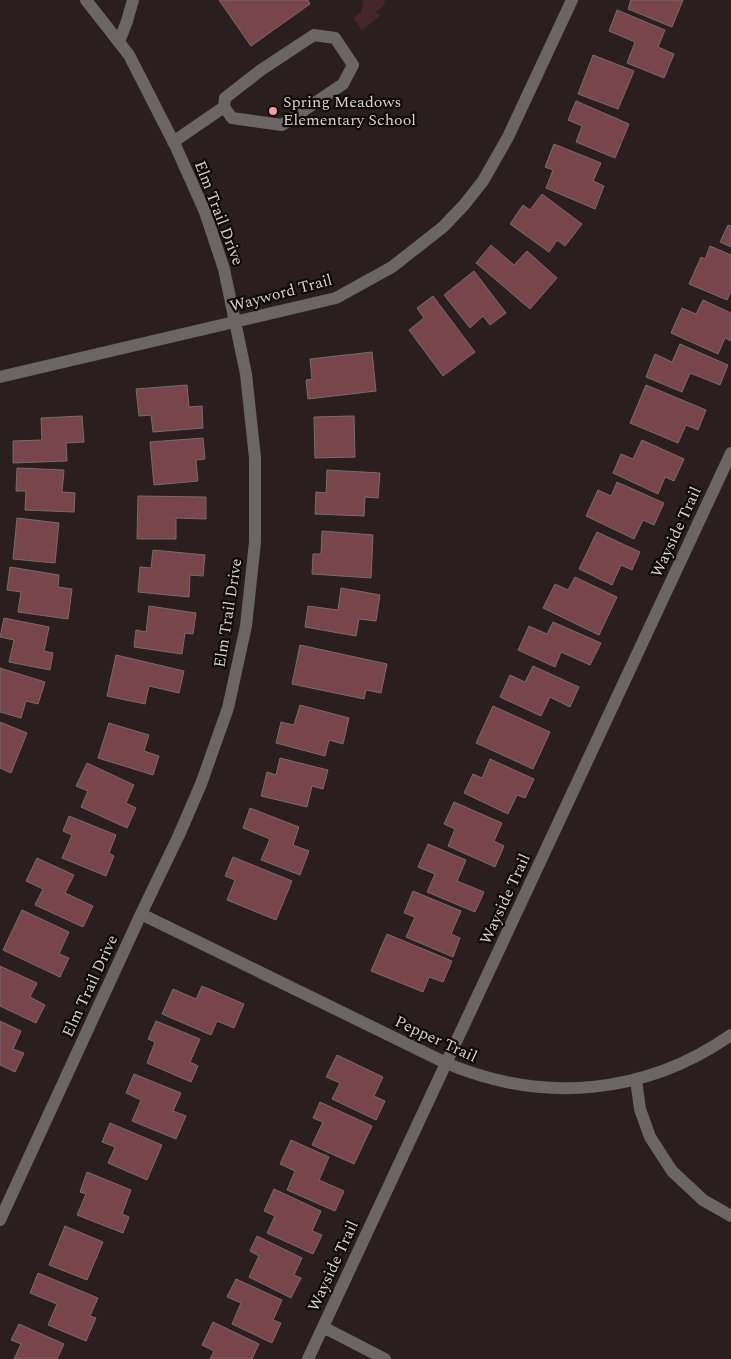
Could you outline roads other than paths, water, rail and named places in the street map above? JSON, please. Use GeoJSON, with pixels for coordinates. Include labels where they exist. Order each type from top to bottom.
{"type":"FeatureCollection","features":[{"type":"Feature","properties":{"kind":"street","name":"Elm Trail Drive"},"geometry":{"type":"LineString","coordinates":[[0,1220],[201,784],[228,708],[246,626],[255,542],[255,458],[246,374],[224,269],[205,212],[173,142],[129,55],[86,0]]}},
{"type":"Feature","properties":{"kind":"street"},"geometry":{"type":"LineString","coordinates":[[118,42],[133,0]]}},
{"type":"Feature","properties":{"kind":"street","name":"Wayword Trail"},"geometry":{"type":"LineString","coordinates":[[0,377],[336,298],[392,267],[443,227],[483,181],[508,137],[572,0]]}},
{"type":"Feature","properties":{"kind":"street"},"geometry":{"type":"LineString","coordinates":[[173,142],[224,107],[225,98],[261,70],[314,34],[335,38],[353,65],[343,84],[282,125],[232,118],[224,107]]}},
{"type":"Feature","properties":{"kind":"street","name":"Wayside Trail"},"geometry":{"type":"LineString","coordinates":[[308,1359],[731,453]]}},
{"type":"Feature","properties":{"kind":"street","name":"Pepper Trail"},"geometry":{"type":"LineString","coordinates":[[141,914],[446,1063],[492,1080],[529,1087],[560,1089],[591,1088],[636,1080],[675,1066],[703,1053],[731,1035]]}},
{"type":"Feature","properties":{"kind":"street"},"geometry":{"type":"LineString","coordinates":[[636,1080],[640,1109],[650,1136],[672,1171],[703,1200],[731,1216]]}},
{"type":"Feature","properties":{"kind":"street"},"geometry":{"type":"LineString","coordinates":[[323,1327],[385,1359]]}},
{"type":"Feature","properties":{"kind":"place","name":"Spring Meadows Elementary School"},"geometry":{"type":"Point","coordinates":[273,111]}}]}
